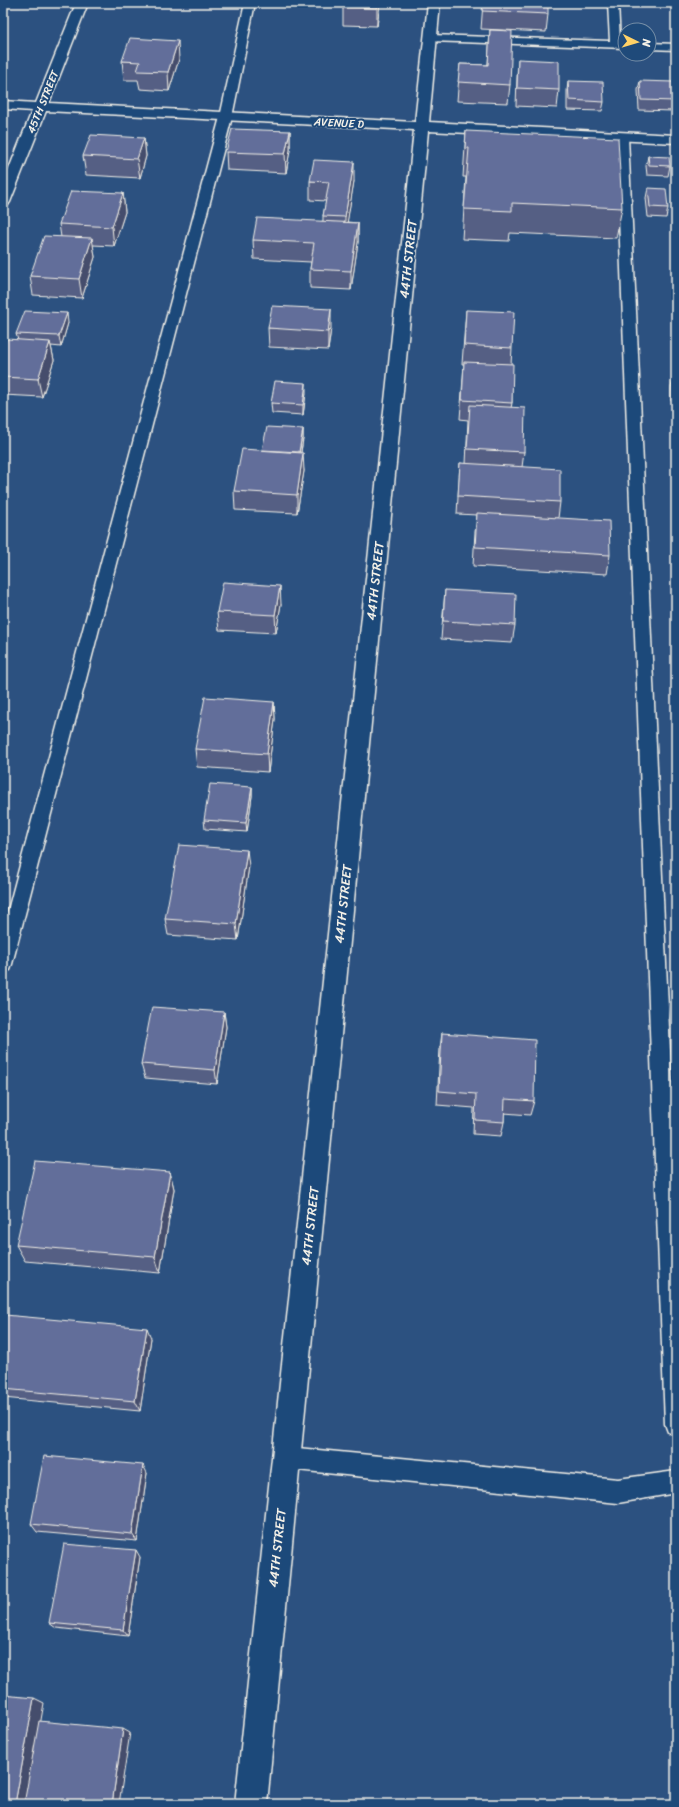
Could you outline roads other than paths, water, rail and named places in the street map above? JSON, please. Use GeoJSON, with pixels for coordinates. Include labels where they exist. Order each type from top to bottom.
{"type":"FeatureCollection","features":[{"type":"Feature","properties":{"kind":"street","name":"45TH STREET"},"geometry":{"type":"LineString","coordinates":[[3,202],[82,3]]}},
{"type":"Feature","properties":{"kind":"street","name":"44TH STREET"},"geometry":{"type":"LineString","coordinates":[[251,1804],[434,3]]}},
{"type":"Feature","properties":{"kind":"street","name":"AVENUE D"},"geometry":{"type":"LineString","coordinates":[[3,105],[421,128],[676,139]]}},
{"type":"Feature","properties":{"kind":"lane"},"geometry":{"type":"LineString","coordinates":[[3,964],[226,117],[250,3]]}},
{"type":"Feature","properties":{"kind":"lane"},"geometry":{"type":"LineString","coordinates":[[613,3],[617,27]]}},
{"type":"Feature","properties":{"kind":"lane"},"geometry":{"type":"LineString","coordinates":[[430,38],[617,45]]}},
{"type":"Feature","properties":{"kind":"lane"},"geometry":{"type":"LineString","coordinates":[[657,46],[676,47]]}},
{"type":"Feature","properties":{"kind":"lane"},"geometry":{"type":"LineString","coordinates":[[622,137],[676,1424]]}},
{"type":"Feature","properties":{"kind":"lane"},"geometry":{"type":"LineString","coordinates":[[287,1458],[618,1491],[676,1482]]}}]}
